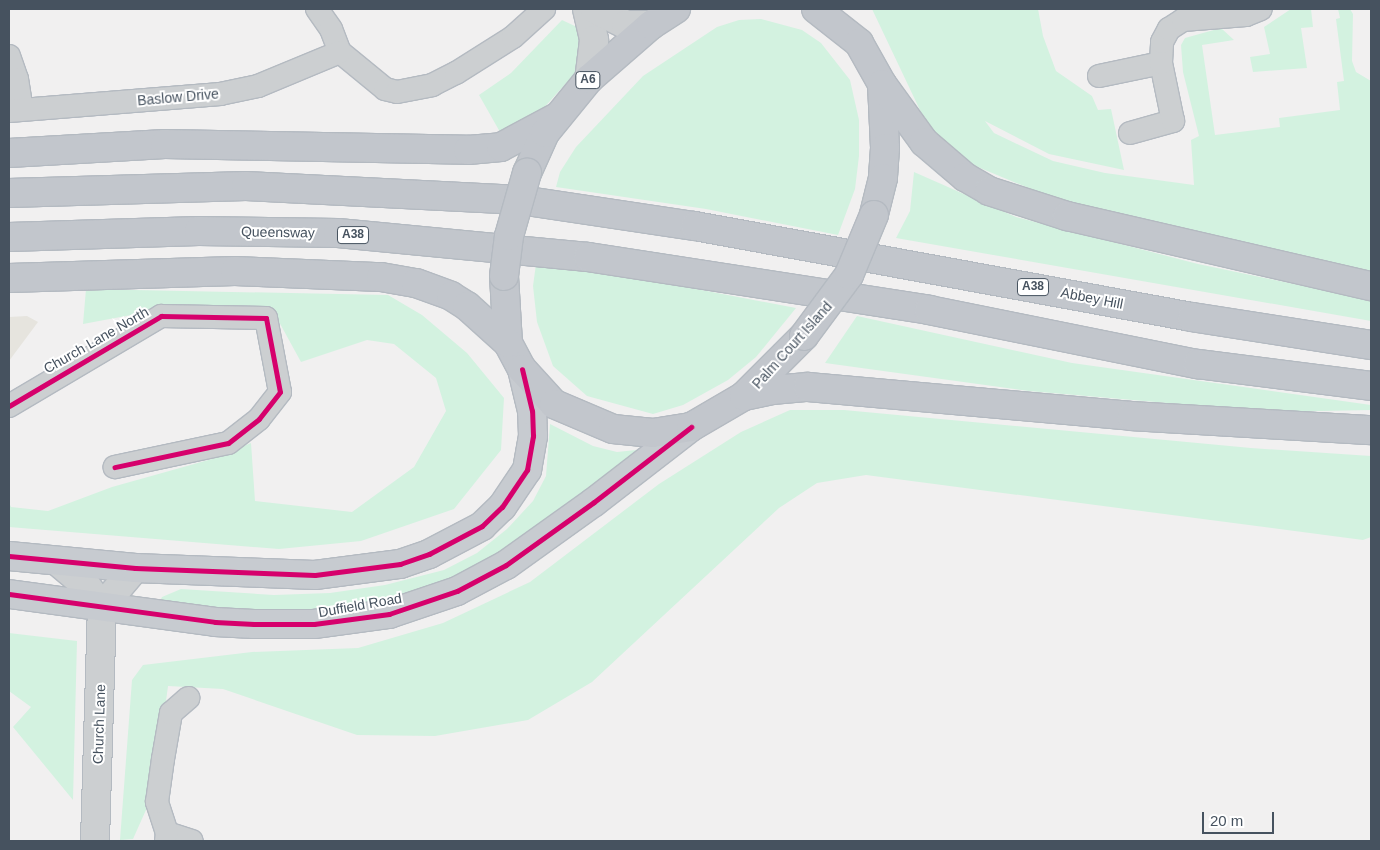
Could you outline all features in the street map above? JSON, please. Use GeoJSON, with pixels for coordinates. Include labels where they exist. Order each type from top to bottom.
{"type":"FeatureCollection","features":[{"type":"Feature","properties":{"kind":"highway","name":"Palm Court Island"},"geometry":{"type":"LineString","coordinates":[[676,9],[650,25],[589,79],[557,117],[526,173],[509,236],[504,276],[508,343],[522,369],[554,404],[588,421],[636,433],[671,432],[691,427],[744,396],[804,336],[848,275],[874,215],[883,178],[885,148],[882,84],[859,43],[816,9]]}},
{"type":"Feature","properties":{"kind":"highway","name":"A6"},"geometry":{"type":"LineString","coordinates":[[850,9],[859,43]]}},
{"type":"Feature","properties":{"kind":"highway"},"geometry":{"type":"LineString","coordinates":[[882,84],[924,142],[965,177],[990,191],[1067,216],[1371,286]]}},
{"type":"Feature","properties":{"kind":"highway"},"geometry":{"type":"LineString","coordinates":[[9,154],[165,144],[491,148],[526,136],[557,117]]}},
{"type":"Feature","properties":{"kind":"highway","name":"Abbey Hill"},"geometry":{"type":"LineString","coordinates":[[9,193],[246,186],[326,188],[520,200],[695,226],[1192,317],[1371,345]]}},
{"type":"Feature","properties":{"kind":"highway","name":"Queensway"},"geometry":{"type":"LineString","coordinates":[[9,236],[199,231],[338,233],[579,256],[929,310],[1198,364],[1371,386]]}},
{"type":"Feature","properties":{"kind":"highway"},"geometry":{"type":"LineString","coordinates":[[9,278],[235,271],[381,277],[416,283],[451,296],[467,306],[508,343]]}},
{"type":"Feature","properties":{"kind":"highway"},"geometry":{"type":"LineString","coordinates":[[744,396],[772,390],[808,387],[1132,416],[1371,430]]}},
{"type":"Feature","properties":{"kind":"main road","name":"A6"},"geometry":{"type":"LineString","coordinates":[[9,556],[135,568],[315,575],[400,564],[465,537],[502,507],[527,470],[533,436],[532,411],[522,369]]}},
{"type":"Feature","properties":{"kind":"main road","name":"Duffield Road"},"geometry":{"type":"LineString","coordinates":[[9,594],[215,622],[285,624],[366,618],[408,609],[456,592],[506,565],[594,502],[691,427]]}},
{"type":"Feature","properties":{"kind":"street"},"geometry":{"type":"LineString","coordinates":[[317,9],[331,29],[340,52],[385,88],[409,90],[432,85],[475,62],[513,37],[544,9]]}},
{"type":"Feature","properties":{"kind":"street"},"geometry":{"type":"LineString","coordinates":[[587,9],[594,40],[589,79]]}},
{"type":"Feature","properties":{"kind":"street"},"geometry":{"type":"LineString","coordinates":[[595,9],[626,24],[650,25]]}},
{"type":"Feature","properties":{"kind":"street"},"geometry":{"type":"LineString","coordinates":[[1130,133],[1173,122],[1161,63],[1162,42],[1175,24],[1183,20],[1246,15],[1261,9]]}},
{"type":"Feature","properties":{"kind":"street","name":"Baslow Drive"},"geometry":{"type":"LineString","coordinates":[[16,110],[220,94],[258,86],[340,52]]}},
{"type":"Feature","properties":{"kind":"street"},"geometry":{"type":"LineString","coordinates":[[9,56],[17,79],[16,110]]}},
{"type":"Feature","properties":{"kind":"street"},"geometry":{"type":"LineString","coordinates":[[1099,76],[1161,63]]}},
{"type":"Feature","properties":{"kind":"street","name":"Church Lane North"},"geometry":{"type":"LineString","coordinates":[[9,406],[161,316],[266,318],[280,392],[259,419],[228,443],[115,467]]}},
{"type":"Feature","properties":{"kind":"street"},"geometry":{"type":"LineString","coordinates":[[57,561],[86,586],[102,607],[135,568]]}},
{"type":"Feature","properties":{"kind":"street","name":"Church Lane"},"geometry":{"type":"LineString","coordinates":[[95,841],[102,607]]}},
{"type":"Feature","properties":{"kind":"street"},"geometry":{"type":"LineString","coordinates":[[188,698],[171,713],[157,802],[166,837],[192,841]]}},
{"type":"Feature","properties":{"kind":"shaded area"},"geometry":{"type":"Polygon","coordinates":[[[27,316],[38,322],[9,361],[9,317],[27,316]]]}},
{"type":"Feature","properties":{"kind":"green space"},"geometry":{"type":"Polygon","coordinates":[[[872,9],[1038,9],[1043,36],[1056,71],[1092,96],[1098,110],[1111,109],[1124,170],[1049,154],[985,121],[994,133],[1053,161],[1105,173],[1194,185],[1191,140],[1199,136],[1183,72],[1181,45],[1185,38],[1221,28],[1234,40],[1202,45],[1215,135],[1280,127],[1279,118],[1340,110],[1337,82],[1344,81],[1336,19],[1340,18],[1338,9],[1350,9],[1353,14],[1352,61],[1356,72],[1371,81],[1371,274],[1062,202],[961,160],[928,127],[872,9]]]}},
{"type":"Feature","properties":{"kind":"green space"},"geometry":{"type":"Polygon","coordinates":[[[1291,9],[1311,9],[1313,27],[1301,28],[1307,68],[1253,72],[1250,57],[1270,54],[1264,27],[1291,9]]]}},
{"type":"Feature","properties":{"kind":"green space"},"geometry":{"type":"Polygon","coordinates":[[[761,19],[802,30],[821,43],[850,80],[859,120],[859,156],[855,189],[838,235],[706,209],[556,187],[560,172],[576,147],[643,76],[717,27],[739,20],[761,19]]]}},
{"type":"Feature","properties":{"kind":"green space"},"geometry":{"type":"Polygon","coordinates":[[[562,20],[579,28],[581,33],[577,71],[541,111],[500,132],[479,95],[511,73],[562,20]]]}},
{"type":"Feature","properties":{"kind":"green space"},"geometry":{"type":"Polygon","coordinates":[[[914,172],[1016,217],[1198,264],[1371,300],[1371,321],[896,238],[910,211],[914,172]]]}},
{"type":"Feature","properties":{"kind":"green space"},"geometry":{"type":"Polygon","coordinates":[[[536,264],[665,283],[796,308],[756,357],[728,380],[683,405],[653,414],[587,396],[553,366],[537,322],[533,286],[536,264]]]}},
{"type":"Feature","properties":{"kind":"green space"},"geometry":{"type":"Polygon","coordinates":[[[86,289],[388,295],[422,315],[467,353],[504,398],[501,450],[454,509],[361,541],[279,549],[9,527],[9,503],[11,507],[48,511],[112,487],[212,459],[251,443],[255,501],[352,512],[414,467],[446,411],[436,378],[394,344],[367,340],[301,362],[272,309],[179,306],[83,324],[86,289]]]}},
{"type":"Feature","properties":{"kind":"green space"},"geometry":{"type":"Polygon","coordinates":[[[857,316],[1072,363],[1371,405],[1371,410],[1271,412],[1029,391],[825,363],[857,316]]]}},
{"type":"Feature","properties":{"kind":"green space"},"geometry":{"type":"Polygon","coordinates":[[[790,410],[844,410],[1251,448],[1371,456],[1371,537],[1363,540],[866,475],[817,483],[779,508],[592,682],[528,720],[435,736],[357,735],[223,689],[168,686],[154,792],[133,839],[120,840],[132,680],[143,665],[252,652],[358,648],[443,623],[530,582],[659,484],[741,432],[790,410]]]}},
{"type":"Feature","properties":{"kind":"green space"},"geometry":{"type":"Polygon","coordinates":[[[550,424],[593,446],[617,452],[636,450],[639,455],[486,565],[422,592],[381,604],[325,613],[224,611],[160,601],[162,597],[181,589],[274,595],[330,593],[385,585],[444,570],[477,553],[507,529],[533,501],[546,476],[550,424]]]}},
{"type":"Feature","properties":{"kind":"green space"},"geometry":{"type":"Polygon","coordinates":[[[9,633],[77,641],[73,800],[13,727],[31,707],[9,691],[9,633]]]}},
{"type":"Feature","properties":{"kind":"cycle path"},"geometry":{"type":"LineString","coordinates":[[9,406],[161,316],[266,318],[280,392],[259,419],[228,443],[115,467]]}},
{"type":"Feature","properties":{"kind":"cycle path"},"geometry":{"type":"LineString","coordinates":[[9,556],[135,568],[315,575],[400,564],[429,554],[482,526],[502,507],[527,470],[533,436],[532,411],[522,369]]}},
{"type":"Feature","properties":{"kind":"cycle path"},"geometry":{"type":"LineString","coordinates":[[9,594],[215,622],[314,624],[389,614],[457,591],[506,565],[594,502],[691,427]]}}]}
